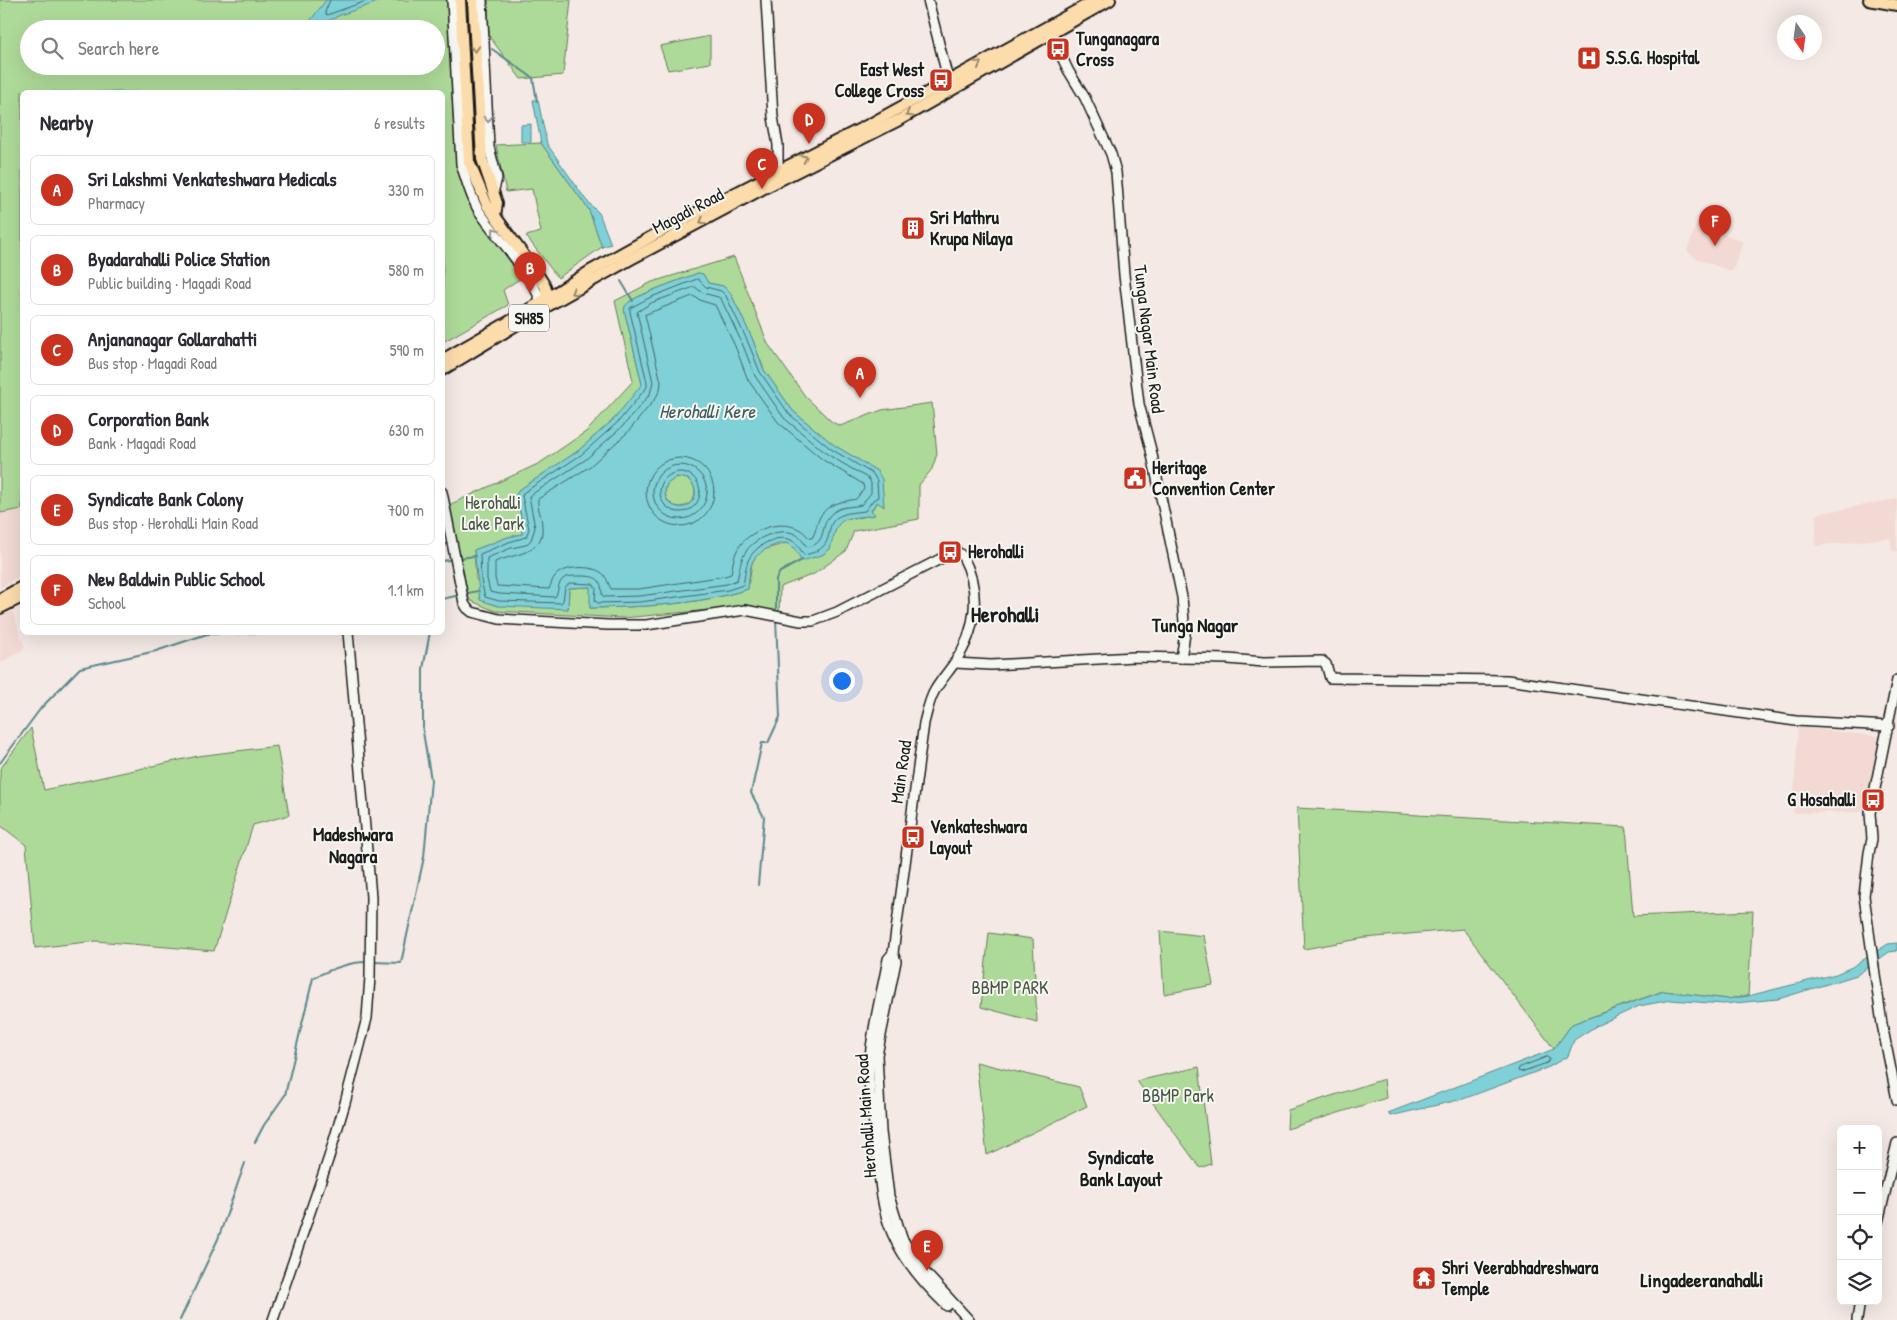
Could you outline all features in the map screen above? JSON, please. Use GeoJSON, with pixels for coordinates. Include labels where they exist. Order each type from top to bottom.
{"type":"FeatureCollection","features":[{"type":"Feature","properties":{"kind":"main road"},"geometry":{"type":"LineString","coordinates":[[460,0],[469,162],[487,205],[536,272],[544,286],[546,301]]}},
{"type":"Feature","properties":{"kind":"main road"},"geometry":{"type":"LineString","coordinates":[[473,0],[482,159],[496,203],[495,216]]}},
{"type":"Feature","properties":{"kind":"main road","name":"Magadi Road"},"geometry":{"type":"LineString","coordinates":[[949,85],[1096,0]]}},
{"type":"Feature","properties":{"kind":"main road","name":"Magadi Road"},"geometry":{"type":"LineString","coordinates":[[445,368],[519,321],[546,301],[617,262],[667,228],[778,177],[949,85],[1051,34],[1110,0]]}},
{"type":"Feature","properties":{"kind":"main road"},"geometry":{"type":"LineString","coordinates":[[1869,0],[1897,5]]}},
{"type":"Feature","properties":{"kind":"main road","name":"Magadi Road"},"geometry":{"type":"LineString","coordinates":[[445,358],[519,321]]}},
{"type":"Feature","properties":{"kind":"main road"},"geometry":{"type":"LineString","coordinates":[[0,599],[20,588]]}},
{"type":"Feature","properties":{"kind":"main road"},"geometry":{"type":"LineString","coordinates":[[0,608],[20,598]]}},
{"type":"Feature","properties":{"kind":"street"},"geometry":{"type":"LineString","coordinates":[[452,0],[461,164],[479,210],[546,301]]}},
{"type":"Feature","properties":{"kind":"street"},"geometry":{"type":"LineString","coordinates":[[482,0],[489,147],[496,178],[493,194]]}},
{"type":"Feature","properties":{"kind":"street"},"geometry":{"type":"LineString","coordinates":[[766,0],[773,117],[778,145],[778,177]]}},
{"type":"Feature","properties":{"kind":"street"},"geometry":{"type":"LineString","coordinates":[[928,0],[949,85]]}},
{"type":"Feature","properties":{"kind":"street","name":"Tunga Nagar Main Road"},"geometry":{"type":"LineString","coordinates":[[1051,34],[1068,70],[1085,98],[1111,154],[1116,172],[1124,275],[1139,404],[1151,450],[1182,597],[1186,634],[1182,658]]}},
{"type":"Feature","properties":{"kind":"street","name":"Main Road"},"geometry":{"type":"LineString","coordinates":[[445,508],[464,603],[472,612],[499,618],[624,626],[654,624],[738,610],[752,610],[808,622],[819,620],[948,556],[959,554],[965,560],[972,584],[975,608],[972,630],[955,663],[934,691],[923,729],[893,953]]}},
{"type":"Feature","properties":{"kind":"street"},"geometry":{"type":"LineString","coordinates":[[273,1320],[329,1157],[367,1018],[371,897],[348,635]]}},
{"type":"Feature","properties":{"kind":"street"},"geometry":{"type":"LineString","coordinates":[[955,663],[991,664],[1134,657],[1228,659],[1264,662],[1322,661],[1326,664],[1330,678],[1507,680],[1796,721],[1889,726]]}},
{"type":"Feature","properties":{"kind":"street"},"geometry":{"type":"LineString","coordinates":[[1897,680],[1872,806],[1872,839],[1864,896],[1882,1024],[1897,1100]]}},
{"type":"Feature","properties":{"kind":"street","name":"Herohalli Main Road"},"geometry":{"type":"LineString","coordinates":[[961,1320],[928,1287],[899,1247],[890,1226],[880,1185],[870,1062],[874,1028],[888,959],[893,953],[896,961],[877,1054],[881,1132],[889,1196],[902,1238],[920,1267],[969,1320]]}},
{"type":"Feature","properties":{"kind":"street"},"geometry":{"type":"LineString","coordinates":[[1880,1215],[1897,1142]]}},
{"type":"Feature","properties":{"kind":"street"},"geometry":{"type":"LineString","coordinates":[[1857,1320],[1859,1305]]}},
{"type":"Feature","properties":{"kind":"shaded area"},"geometry":{"type":"Polygon","coordinates":[[[1697,222],[1743,242],[1732,272],[1696,258],[1687,251],[1697,222]]]}},
{"type":"Feature","properties":{"kind":"shaded area"},"geometry":{"type":"Polygon","coordinates":[[[1897,499],[1897,551],[1892,551],[1890,538],[1815,546],[1817,514],[1897,499]]]}},
{"type":"Feature","properties":{"kind":"shaded area"},"geometry":{"type":"Polygon","coordinates":[[[20,509],[20,575],[0,588],[0,513],[20,509]]]}},
{"type":"Feature","properties":{"kind":"shaded area"},"geometry":{"type":"Polygon","coordinates":[[[12,611],[25,648],[0,663],[0,616],[12,611]]]}},
{"type":"Feature","properties":{"kind":"shaded area"},"geometry":{"type":"Polygon","coordinates":[[[1798,727],[1883,737],[1866,812],[1793,813],[1798,727]]]}},
{"type":"Feature","properties":{"kind":"green space"},"geometry":{"type":"Polygon","coordinates":[[[0,0],[447,0],[456,166],[475,211],[521,278],[503,290],[508,305],[445,341],[445,90],[20,90],[20,509],[0,513],[0,0]]]}},
{"type":"Feature","properties":{"kind":"green space"},"geometry":{"type":"Polygon","coordinates":[[[488,0],[571,0],[563,75],[521,79],[489,36],[488,0]]]}},
{"type":"Feature","properties":{"kind":"green space"},"geometry":{"type":"Polygon","coordinates":[[[710,36],[710,63],[668,70],[660,46],[710,36]]]}},
{"type":"Feature","properties":{"kind":"green space"},"geometry":{"type":"Polygon","coordinates":[[[541,143],[589,210],[602,247],[558,278],[526,236],[541,232],[532,189],[506,192],[496,145],[541,143]]]}},
{"type":"Feature","properties":{"kind":"green space","name":"Herohalli Lake Park"},"geometry":{"type":"Polygon","coordinates":[[[734,257],[768,344],[805,396],[832,422],[840,426],[882,410],[932,403],[937,454],[932,469],[919,485],[919,519],[854,531],[846,551],[814,574],[780,587],[779,614],[752,606],[623,618],[495,611],[469,600],[449,505],[540,463],[587,431],[633,381],[615,301],[652,282],[734,257]],[[698,273],[660,288],[626,305],[624,309],[642,384],[640,388],[615,418],[578,451],[519,490],[516,495],[523,525],[522,534],[508,537],[474,550],[476,580],[568,609],[569,588],[591,587],[590,608],[650,606],[710,599],[748,589],[752,563],[763,550],[786,543],[822,555],[830,549],[836,526],[843,520],[874,515],[871,511],[877,502],[884,506],[877,471],[834,445],[793,411],[764,370],[752,338],[730,292],[723,286],[708,283],[703,274],[698,273]]]}},
{"type":"Feature","properties":{"kind":"green space"},"geometry":{"type":"Polygon","coordinates":[[[680,477],[691,481],[695,492],[691,503],[680,507],[669,503],[665,492],[669,481],[680,477]]]}},
{"type":"Feature","properties":{"kind":"green space"},"geometry":{"type":"Polygon","coordinates":[[[31,728],[44,790],[198,756],[277,746],[289,815],[253,825],[214,951],[96,941],[35,948],[26,845],[0,825],[0,769],[31,728]]]}},
{"type":"Feature","properties":{"kind":"green space"},"geometry":{"type":"Polygon","coordinates":[[[1297,808],[1626,827],[1633,916],[1753,911],[1748,996],[1727,999],[1663,991],[1572,1024],[1554,1049],[1463,929],[1365,938],[1304,949],[1297,808]]]}},
{"type":"Feature","properties":{"kind":"green space"},"geometry":{"type":"Polygon","coordinates":[[[1160,931],[1204,936],[1213,985],[1164,994],[1160,931]]]}},
{"type":"Feature","properties":{"kind":"green space","name":"BBMP PARK"},"geometry":{"type":"Polygon","coordinates":[[[989,933],[1033,939],[1037,1022],[981,1007],[989,933]]]}},
{"type":"Feature","properties":{"kind":"green space"},"geometry":{"type":"Polygon","coordinates":[[[976,1062],[1079,1087],[1087,1106],[987,1155],[976,1062]]]}},
{"type":"Feature","properties":{"kind":"green space","name":"BBMP Park"},"geometry":{"type":"Polygon","coordinates":[[[1199,1067],[1211,1164],[1200,1168],[1137,1081],[1199,1067]]]}},
{"type":"Feature","properties":{"kind":"green space"},"geometry":{"type":"Polygon","coordinates":[[[1384,1079],[1386,1098],[1287,1129],[1288,1110],[1384,1079]]]}},
{"type":"Feature","properties":{"kind":"water"},"geometry":{"type":"Polygon","coordinates":[[[326,0],[384,0],[331,20],[311,20],[326,0]]]}},
{"type":"Feature","properties":{"kind":"water"},"geometry":{"type":"Polygon","coordinates":[[[533,100],[538,100],[547,144],[586,200],[599,213],[611,244],[602,247],[589,210],[541,143],[533,100]]]}},
{"type":"Feature","properties":{"kind":"water"},"geometry":{"type":"Polygon","coordinates":[[[531,124],[531,142],[521,142],[521,125],[531,124]]]}},
{"type":"Feature","properties":{"kind":"water","name":"Herohalli Kere"},"geometry":{"type":"Polygon","coordinates":[[[698,273],[703,274],[708,283],[723,286],[730,292],[752,338],[764,370],[793,411],[834,445],[877,471],[882,479],[884,507],[877,502],[871,510],[875,515],[843,520],[836,529],[830,549],[822,555],[802,561],[794,548],[787,543],[764,550],[755,557],[752,564],[748,589],[710,599],[630,607],[590,608],[590,587],[569,588],[568,609],[498,606],[480,600],[474,550],[508,537],[522,534],[523,525],[516,495],[519,490],[578,451],[615,418],[642,384],[624,309],[626,305],[649,292],[698,273]],[[677,477],[667,484],[665,494],[671,504],[685,507],[692,501],[695,490],[688,479],[677,477]]]}},
{"type":"Feature","properties":{"kind":"water"},"geometry":{"type":"Polygon","coordinates":[[[1897,943],[1897,951],[1889,952],[1857,975],[1778,999],[1723,1004],[1671,1000],[1639,1006],[1596,1026],[1574,1040],[1568,1056],[1549,1067],[1463,1099],[1390,1116],[1388,1113],[1554,1049],[1572,1024],[1664,991],[1727,999],[1748,996],[1836,974],[1852,967],[1888,944],[1897,943]]]}},
{"type":"Feature","properties":{"kind":"waterway"},"geometry":{"type":"LineString","coordinates":[[492,49],[533,78],[537,101]]}},
{"type":"Feature","properties":{"kind":"waterway"},"geometry":{"type":"LineString","coordinates":[[621,281],[633,301]]}},
{"type":"Feature","properties":{"kind":"waterway"},"geometry":{"type":"LineString","coordinates":[[459,558],[475,556]]}},
{"type":"Feature","properties":{"kind":"waterway"},"geometry":{"type":"LineString","coordinates":[[445,561],[449,560]]}},
{"type":"Feature","properties":{"kind":"waterway"},"geometry":{"type":"LineString","coordinates":[[776,614],[776,579],[780,572],[802,560]]}},
{"type":"Feature","properties":{"kind":"waterway"},"geometry":{"type":"LineString","coordinates":[[464,594],[478,591]]}},
{"type":"Feature","properties":{"kind":"waterway"},"geometry":{"type":"LineString","coordinates":[[445,598],[460,595]]}},
{"type":"Feature","properties":{"kind":"waterway"},"geometry":{"type":"LineString","coordinates":[[758,885],[764,817],[751,793],[762,743],[768,743],[780,717],[776,618]]}},
{"type":"Feature","properties":{"kind":"waterway"},"geometry":{"type":"LineString","coordinates":[[0,763],[41,708],[80,668],[156,651],[204,635]]}},
{"type":"Feature","properties":{"kind":"waterway"},"geometry":{"type":"LineString","coordinates":[[373,962],[401,963],[424,857],[431,780],[423,732],[423,669],[429,635]]}},
{"type":"Feature","properties":{"kind":"waterway"},"geometry":{"type":"LineString","coordinates":[[255,1142],[264,1125],[285,1095],[313,978],[352,963],[366,962]]}},
{"type":"Feature","properties":{"kind":"waterway"},"geometry":{"type":"LineString","coordinates":[[180,1320],[218,1239],[245,1163]]}},
{"type":"Feature","properties":{"kind":"place","name":"Tunganagara Cross"},"geometry":{"type":"Point","coordinates":[1058,49]}},
{"type":"Feature","properties":{"kind":"place","name":"S.S.G. Hospital"},"geometry":{"type":"Point","coordinates":[1589,58]}},
{"type":"Feature","properties":{"kind":"place","name":"East West College Cross"},"geometry":{"type":"Point","coordinates":[941,80]}},
{"type":"Feature","properties":{"kind":"place","name":"Corporation Bank"},"geometry":{"type":"Point","coordinates":[809,144]}},
{"type":"Feature","properties":{"kind":"place","name":"Anjananagar Gollarahatti"},"geometry":{"type":"Point","coordinates":[762,189]}},
{"type":"Feature","properties":{"kind":"place","name":"Sri Mathru Krupa Nilaya"},"geometry":{"type":"Point","coordinates":[913,228]}},
{"type":"Feature","properties":{"kind":"place","name":"New Baldwin Public School"},"geometry":{"type":"Point","coordinates":[1715,246]}},
{"type":"Feature","properties":{"kind":"place","name":"Byadarahalli Police Station"},"geometry":{"type":"Point","coordinates":[530,293]}},
{"type":"Feature","properties":{"kind":"place","name":"Sri Lakshmi Venkateshwara Medicals"},"geometry":{"type":"Point","coordinates":[860,398]}},
{"type":"Feature","properties":{"kind":"place","name":"Heritage Convention Center"},"geometry":{"type":"Point","coordinates":[1135,478]}},
{"type":"Feature","properties":{"kind":"place","name":"Herohalli"},"geometry":{"type":"Point","coordinates":[950,552]}},
{"type":"Feature","properties":{"kind":"place","name":"G Hosahalli"},"geometry":{"type":"Point","coordinates":[1873,800]}},
{"type":"Feature","properties":{"kind":"place","name":"Venkateshwara Layout"},"geometry":{"type":"Point","coordinates":[913,837]}},
{"type":"Feature","properties":{"kind":"place","name":"Syndicate Bank Colony"},"geometry":{"type":"Point","coordinates":[927,1271]}},
{"type":"Feature","properties":{"kind":"place","name":"Shri Veerabhadreshwara Temple"},"geometry":{"type":"Point","coordinates":[1424,1278]}},
{"type":"Feature","properties":{"kind":"district","name":"Herohalli"},"geometry":{"type":"Point","coordinates":[1005,614]}},
{"type":"Feature","properties":{"kind":"district","name":"Tunga Nagar"},"geometry":{"type":"Point","coordinates":[1195,625]}},
{"type":"Feature","properties":{"kind":"district","name":"Madeshwara Nagara"},"geometry":{"type":"Point","coordinates":[353,845]}},
{"type":"Feature","properties":{"kind":"district","name":"Syndicate Bank Layout"},"geometry":{"type":"Point","coordinates":[1121,1168]}},
{"type":"Feature","properties":{"kind":"district","name":"Lingadeeranahalli"},"geometry":{"type":"Point","coordinates":[1702,1280]}}]}
